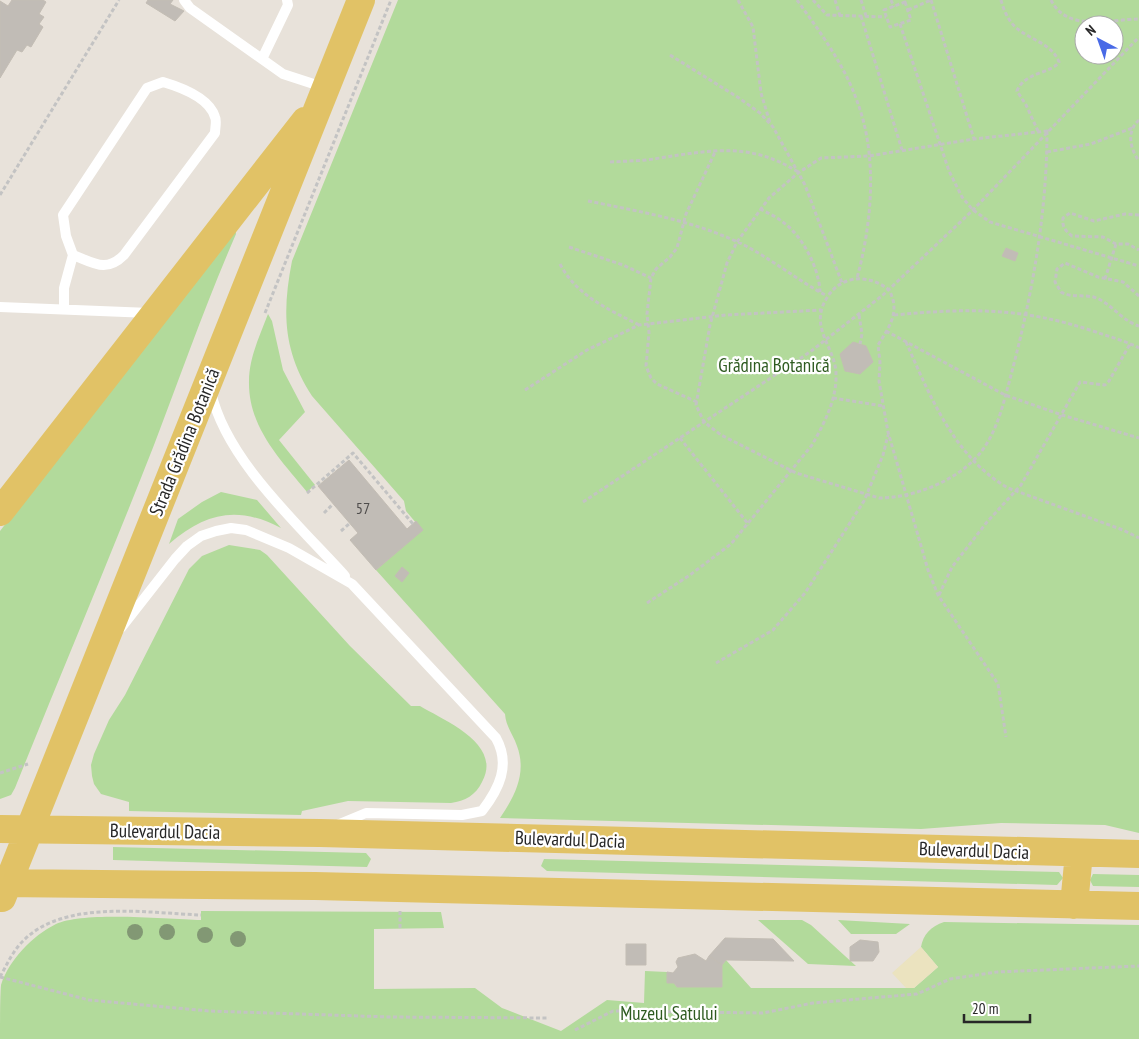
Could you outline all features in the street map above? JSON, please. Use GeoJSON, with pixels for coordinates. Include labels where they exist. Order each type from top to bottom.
{"type":"FeatureCollection","features":[{"type":"Feature","properties":{"kind":"main road","name":"Strada Grădina Botanică"},"geometry":{"type":"LineString","coordinates":[[3,890],[29,830],[94,664],[326,92],[361,0]]}},
{"type":"Feature","properties":{"kind":"main road"},"geometry":{"type":"LineString","coordinates":[[0,512],[326,92]]}},
{"type":"Feature","properties":{"kind":"main road","name":"Bulevardul Dacia"},"geometry":{"type":"LineString","coordinates":[[0,829],[320,833],[1139,854]]}},
{"type":"Feature","properties":{"kind":"main road"},"geometry":{"type":"LineString","coordinates":[[1074,905],[1079,853]]}},
{"type":"Feature","properties":{"kind":"main road"},"geometry":{"type":"LineString","coordinates":[[3,890],[316,886],[1139,906]]}},
{"type":"Feature","properties":{"kind":"lane"},"geometry":{"type":"LineString","coordinates":[[184,0],[190,8],[283,74],[326,92]]}},
{"type":"Feature","properties":{"kind":"lane"},"geometry":{"type":"LineString","coordinates":[[262,59],[288,5],[287,0]]}},
{"type":"Feature","properties":{"kind":"lane"},"geometry":{"type":"LineString","coordinates":[[64,309],[64,288],[73,255],[66,236],[64,214],[147,88],[163,82],[182,88],[210,106],[216,118],[215,133],[124,254],[115,263],[104,266],[73,255]]}},
{"type":"Feature","properties":{"kind":"lane"},"geometry":{"type":"LineString","coordinates":[[0,308],[154,313]]}},
{"type":"Feature","properties":{"kind":"lane"},"geometry":{"type":"LineString","coordinates":[[208,381],[219,419],[240,456],[352,584],[496,738],[501,748],[503,763],[502,777],[494,795],[482,811],[448,836]]}},
{"type":"Feature","properties":{"kind":"lane"},"geometry":{"type":"LineString","coordinates":[[94,664],[174,559],[201,536],[216,530],[231,528],[267,536],[352,584]]}},
{"type":"Feature","properties":{"kind":"lane"},"geometry":{"type":"LineString","coordinates":[[320,833],[366,813],[462,815],[482,811]]}},
{"type":"Feature","properties":{"kind":"path"},"geometry":{"type":"LineString","coordinates":[[0,195],[119,0]]}},
{"type":"Feature","properties":{"kind":"path"},"geometry":{"type":"LineString","coordinates":[[265,313],[391,0]]}},
{"type":"Feature","properties":{"kind":"path"},"geometry":{"type":"LineString","coordinates":[[738,0],[753,28],[761,93],[770,124]]}},
{"type":"Feature","properties":{"kind":"path"},"geometry":{"type":"LineString","coordinates":[[797,0],[834,54],[847,78],[863,119],[868,156],[869,202],[863,258],[857,278]]}},
{"type":"Feature","properties":{"kind":"path"},"geometry":{"type":"LineString","coordinates":[[813,0],[827,15],[886,17]]}},
{"type":"Feature","properties":{"kind":"path"},"geometry":{"type":"LineString","coordinates":[[835,0],[840,16]]}},
{"type":"Feature","properties":{"kind":"path"},"geometry":{"type":"LineString","coordinates":[[861,0],[866,16]]}},
{"type":"Feature","properties":{"kind":"path"},"geometry":{"type":"LineString","coordinates":[[892,0],[894,7]]}},
{"type":"Feature","properties":{"kind":"path"},"geometry":{"type":"LineString","coordinates":[[908,10],[924,1],[931,0],[974,139]]}},
{"type":"Feature","properties":{"kind":"path"},"geometry":{"type":"LineString","coordinates":[[1001,0],[1005,12],[1019,30],[1042,44],[1057,57],[1059,62],[1056,67],[1026,79],[1018,87],[1018,94],[1026,105],[1038,131]]}},
{"type":"Feature","properties":{"kind":"path"},"geometry":{"type":"LineString","coordinates":[[1051,0],[1057,10],[1065,15],[1086,22],[1139,19]]}},
{"type":"Feature","properties":{"kind":"path"},"geometry":{"type":"LineString","coordinates":[[905,2],[911,20],[890,28],[884,10],[894,7],[905,2]]}},
{"type":"Feature","properties":{"kind":"path"},"geometry":{"type":"LineString","coordinates":[[861,16],[902,150]]}},
{"type":"Feature","properties":{"kind":"path"},"geometry":{"type":"LineString","coordinates":[[900,24],[939,144],[962,197],[973,210],[990,222],[1139,266]]}},
{"type":"Feature","properties":{"kind":"path"},"geometry":{"type":"LineString","coordinates":[[583,502],[825,341],[889,290],[973,210],[1139,37]]}},
{"type":"Feature","properties":{"kind":"path"},"geometry":{"type":"LineString","coordinates":[[670,55],[739,98],[760,113],[770,124],[798,173],[816,210],[842,283]]}},
{"type":"Feature","properties":{"kind":"path"},"geometry":{"type":"LineString","coordinates":[[1047,152],[1091,144],[1132,128],[1139,120]]}},
{"type":"Feature","properties":{"kind":"path"},"geometry":{"type":"LineString","coordinates":[[1132,128],[1131,147],[1139,161]]}},
{"type":"Feature","properties":{"kind":"path"},"geometry":{"type":"LineString","coordinates":[[1047,131],[1047,152],[1039,238],[1026,314],[1005,395],[993,432],[974,461],[931,486],[906,494],[892,498],[867,495],[791,470],[721,435],[704,422],[697,402],[712,317],[727,262],[737,242],[760,209],[769,198],[798,173],[821,158],[868,156],[974,139],[1047,131]]}},
{"type":"Feature","properties":{"kind":"path"},"geometry":{"type":"LineString","coordinates":[[610,162],[716,150],[737,151],[767,156],[798,173]]}},
{"type":"Feature","properties":{"kind":"path"},"geometry":{"type":"LineString","coordinates":[[697,402],[657,384],[651,378],[646,366],[647,314],[651,278],[656,269],[677,248],[684,222],[716,150]]}},
{"type":"Feature","properties":{"kind":"path"},"geometry":{"type":"LineString","coordinates":[[588,201],[684,222],[737,242],[770,260],[827,296]]}},
{"type":"Feature","properties":{"kind":"path"},"geometry":{"type":"LineString","coordinates":[[760,209],[786,223],[813,260],[820,280],[820,292]]}},
{"type":"Feature","properties":{"kind":"path"},"geometry":{"type":"LineString","coordinates":[[1139,215],[1125,214],[1094,221],[1070,213],[1063,218],[1063,227],[1072,236],[1104,237],[1116,244],[1128,244],[1139,250]]}},
{"type":"Feature","properties":{"kind":"path"},"geometry":{"type":"LineString","coordinates":[[1105,279],[1116,244]]}},
{"type":"Feature","properties":{"kind":"path"},"geometry":{"type":"LineString","coordinates":[[569,247],[623,265],[651,278]]}},
{"type":"Feature","properties":{"kind":"path"},"geometry":{"type":"LineString","coordinates":[[1139,296],[1123,282],[1105,279],[1065,263],[1056,269],[1055,282],[1060,292],[1075,297],[1091,296],[1099,299],[1119,316],[1139,326]]}},
{"type":"Feature","properties":{"kind":"path"},"geometry":{"type":"LineString","coordinates":[[560,264],[568,280],[580,291],[600,305],[639,325]]}},
{"type":"Feature","properties":{"kind":"path"},"geometry":{"type":"LineString","coordinates":[[647,603],[731,544],[749,525],[812,446],[823,427],[833,398],[836,373],[821,325],[821,310],[827,296],[842,283],[857,278],[872,282],[889,290],[893,297],[894,316],[878,345],[883,406],[888,435],[938,595],[998,684],[1006,737]]}},
{"type":"Feature","properties":{"kind":"path"},"geometry":{"type":"LineString","coordinates":[[525,390],[586,350],[639,325],[712,317],[821,310]]}},
{"type":"Feature","properties":{"kind":"path"},"geometry":{"type":"LineString","coordinates":[[894,316],[987,310],[1026,314],[1062,321],[1139,348]]}},
{"type":"Feature","properties":{"kind":"path"},"geometry":{"type":"LineString","coordinates":[[859,314],[862,334],[860,344]]}},
{"type":"Feature","properties":{"kind":"path"},"geometry":{"type":"LineString","coordinates":[[886,331],[1005,395],[1062,415],[1139,438]]}},
{"type":"Feature","properties":{"kind":"path"},"geometry":{"type":"LineString","coordinates":[[906,342],[926,388],[945,424],[974,461],[994,479],[1016,491],[1123,530],[1139,538]]}},
{"type":"Feature","properties":{"kind":"path"},"geometry":{"type":"LineString","coordinates":[[938,595],[952,567],[1016,491],[1080,382],[1099,386],[1110,382],[1130,344]]}},
{"type":"Feature","properties":{"kind":"path"},"geometry":{"type":"LineString","coordinates":[[833,398],[883,406]]}},
{"type":"Feature","properties":{"kind":"path"},"geometry":{"type":"LineString","coordinates":[[716,663],[773,630],[790,613],[867,495],[883,455],[888,435]]}},
{"type":"Feature","properties":{"kind":"path"},"geometry":{"type":"LineString","coordinates":[[680,438],[749,525]]}},
{"type":"Feature","properties":{"kind":"path"},"geometry":{"type":"LineString","coordinates":[[308,493],[353,453],[413,524]]}},
{"type":"Feature","properties":{"kind":"path"},"geometry":{"type":"LineString","coordinates":[[324,513],[333,504]]}},
{"type":"Feature","properties":{"kind":"path"},"geometry":{"type":"LineString","coordinates":[[340,531],[349,524]]}},
{"type":"Feature","properties":{"kind":"path"},"geometry":{"type":"LineString","coordinates":[[0,773],[28,764]]}},
{"type":"Feature","properties":{"kind":"path"},"geometry":{"type":"LineString","coordinates":[[201,915],[86,912],[58,918],[23,940],[14,951],[0,977],[89,1000],[210,1010],[390,1017],[549,1018]]}},
{"type":"Feature","properties":{"kind":"path"},"geometry":{"type":"LineString","coordinates":[[575,1030],[613,1011],[763,1013],[813,1003],[917,994],[950,979],[997,972],[1139,966]]}},
{"type":"Feature","properties":{"kind":"green space","name":"Grădina Botanică"},"geometry":{"type":"Polygon","coordinates":[[[398,0],[1139,0],[1139,833],[1105,825],[1001,823],[921,829],[500,818],[515,793],[521,766],[517,746],[508,727],[505,714],[376,570],[422,530],[406,511],[404,501],[312,396],[302,379],[290,347],[287,331],[286,314],[292,261],[398,0]]]}},
{"type":"Feature","properties":{"kind":"green space"},"geometry":{"type":"Polygon","coordinates":[[[235,229],[236,234],[204,312],[154,445],[15,788],[11,795],[0,799],[0,531],[235,229]]]}},
{"type":"Feature","properties":{"kind":"green space"},"geometry":{"type":"Polygon","coordinates":[[[268,314],[272,321],[283,370],[305,412],[279,440],[315,485],[307,492],[277,455],[260,428],[250,398],[249,372],[268,314]]]}},
{"type":"Feature","properties":{"kind":"green space"},"geometry":{"type":"Polygon","coordinates":[[[221,492],[257,500],[281,528],[250,516],[222,516],[195,525],[169,544],[178,519],[202,502],[221,492]]]}},
{"type":"Feature","properties":{"kind":"green space"},"geometry":{"type":"Polygon","coordinates":[[[229,545],[260,550],[267,555],[350,646],[411,706],[420,706],[468,735],[485,756],[486,768],[480,787],[465,799],[451,803],[348,801],[302,811],[301,815],[129,811],[129,802],[101,794],[94,784],[91,765],[109,720],[125,695],[189,569],[202,556],[229,545]]]}},
{"type":"Feature","properties":{"kind":"green space"},"geometry":{"type":"Polygon","coordinates":[[[113,847],[366,853],[371,859],[367,867],[113,860],[113,847]]]}},
{"type":"Feature","properties":{"kind":"green space"},"geometry":{"type":"Polygon","coordinates":[[[544,859],[1059,872],[1063,878],[1057,885],[547,871],[541,866],[544,859]]]}},
{"type":"Feature","properties":{"kind":"green space"},"geometry":{"type":"Polygon","coordinates":[[[1093,874],[1139,875],[1139,887],[1093,886],[1090,880],[1093,874]]]}},
{"type":"Feature","properties":{"kind":"green space","name":"Muzeul Satului"},"geometry":{"type":"Polygon","coordinates":[[[201,911],[441,912],[444,928],[374,929],[374,989],[475,988],[502,1008],[561,1031],[607,1000],[644,1003],[645,971],[667,972],[667,983],[674,983],[677,987],[721,987],[722,965],[726,960],[751,988],[914,988],[938,967],[921,947],[928,932],[944,922],[1139,925],[1139,1039],[0,1039],[1,985],[10,967],[22,950],[47,929],[69,920],[85,918],[126,917],[201,920],[201,911]]]}},
{"type":"Feature","properties":{"kind":"green space"},"geometry":{"type":"Polygon","coordinates":[[[758,920],[802,920],[811,925],[856,966],[808,964],[758,920]]]}},
{"type":"Feature","properties":{"kind":"green space"},"geometry":{"type":"Polygon","coordinates":[[[838,920],[910,924],[896,934],[851,934],[838,920]]]}},
{"type":"Feature","properties":{"kind":"sand"},"geometry":{"type":"Polygon","coordinates":[[[921,947],[938,967],[914,988],[906,988],[892,973],[921,947]]]}},
{"type":"Feature","properties":{"kind":"building"},"geometry":{"type":"Polygon","coordinates":[[[12,0],[43,0],[46,2],[39,14],[44,17],[39,24],[43,27],[31,47],[27,45],[22,52],[17,50],[0,78],[0,1],[8,6],[12,0]]]}},
{"type":"Feature","properties":{"kind":"building"},"geometry":{"type":"Polygon","coordinates":[[[148,0],[173,0],[170,4],[184,11],[175,21],[146,3],[148,0]]]}},
{"type":"Feature","properties":{"kind":"building"},"geometry":{"type":"Polygon","coordinates":[[[1006,248],[1018,253],[1015,261],[1002,256],[1006,248]]]}},
{"type":"Feature","properties":{"kind":"building"},"geometry":{"type":"Polygon","coordinates":[[[853,342],[866,346],[873,362],[860,374],[845,371],[840,354],[853,342]]]}},
{"type":"Feature","properties":{"kind":"building"},"geometry":{"type":"Polygon","coordinates":[[[349,460],[407,529],[416,521],[423,530],[376,570],[350,540],[358,533],[318,486],[349,460]]]}},
{"type":"Feature","properties":{"kind":"building"},"geometry":{"type":"Polygon","coordinates":[[[402,567],[409,573],[402,582],[395,576],[402,567]]]}},
{"type":"Feature","properties":{"kind":"building"},"geometry":{"type":"Polygon","coordinates":[[[725,938],[773,939],[794,961],[726,960],[722,965],[709,956],[725,938]]]}},
{"type":"Feature","properties":{"kind":"building"},"geometry":{"type":"Polygon","coordinates":[[[860,940],[878,942],[879,952],[873,961],[850,961],[850,947],[860,940]]]}},
{"type":"Feature","properties":{"kind":"building"},"geometry":{"type":"Polygon","coordinates":[[[626,944],[646,944],[646,965],[626,965],[626,944]]]}},
{"type":"Feature","properties":{"kind":"building"},"geometry":{"type":"Polygon","coordinates":[[[695,954],[706,961],[709,956],[722,965],[722,987],[677,987],[674,983],[667,983],[667,972],[673,973],[678,967],[676,962],[678,958],[695,954]]]}}]}
